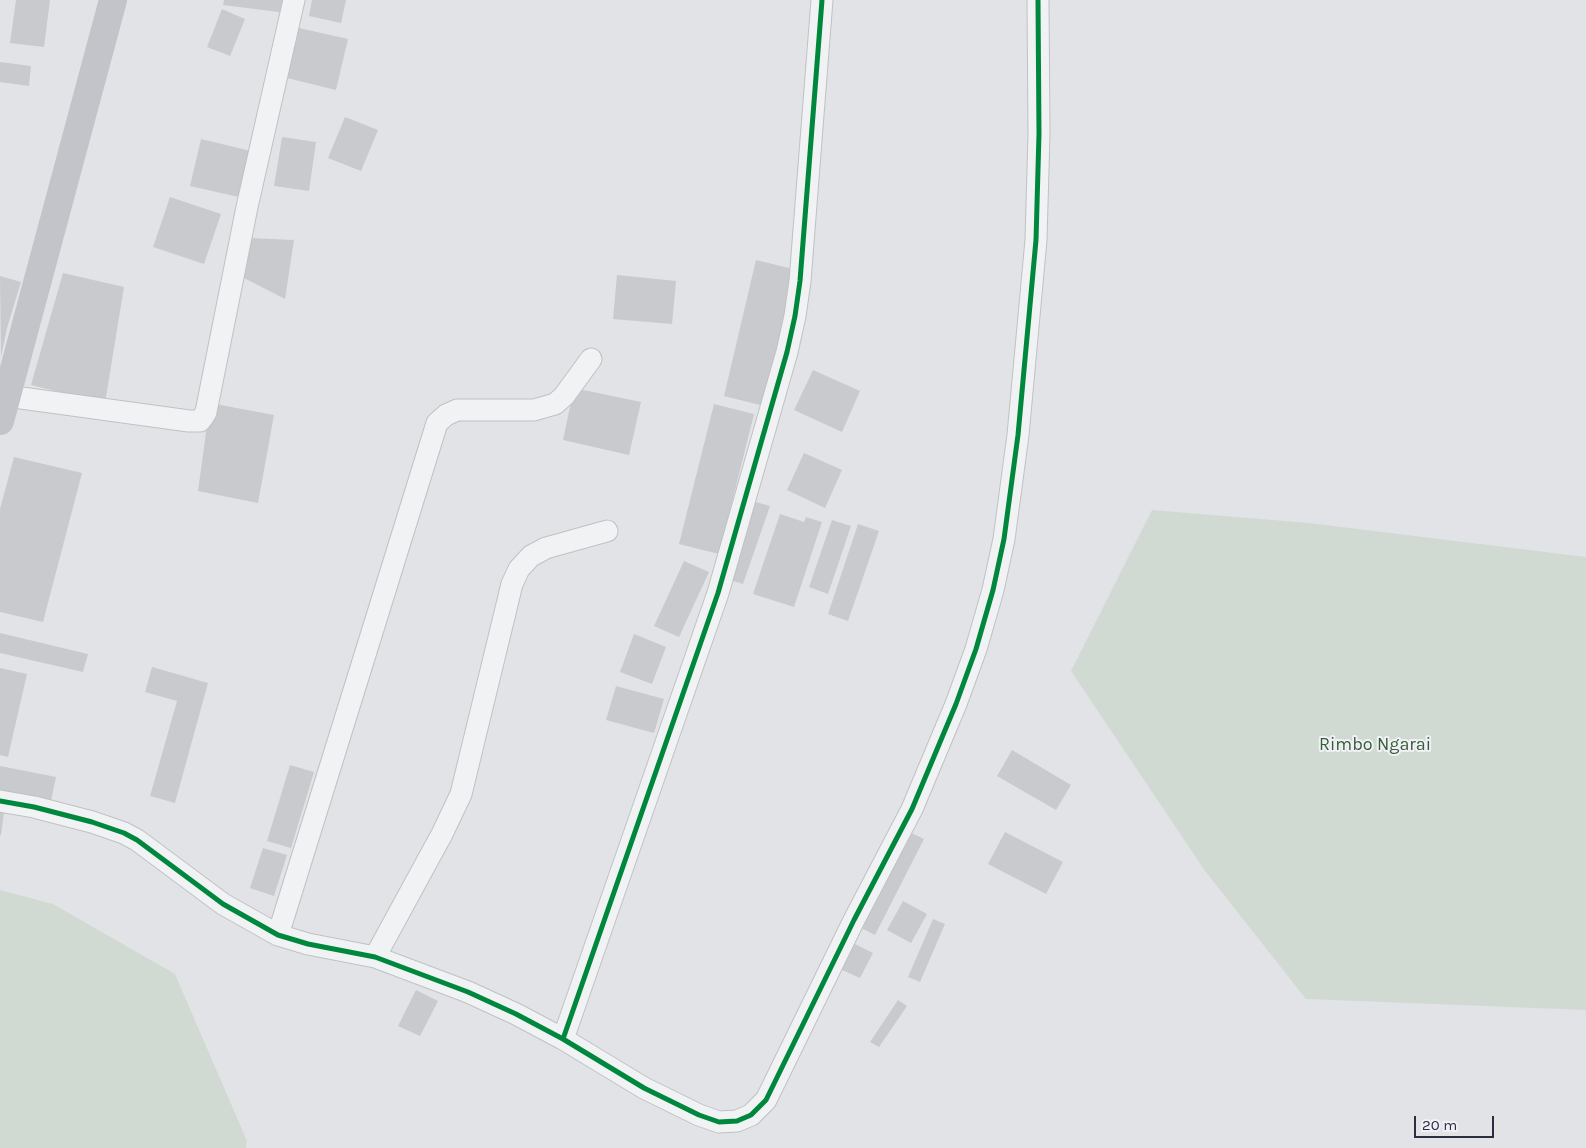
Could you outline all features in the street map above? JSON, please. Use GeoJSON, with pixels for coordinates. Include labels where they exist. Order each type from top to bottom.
{"type":"FeatureCollection","features":[{"type":"Feature","properties":{"kind":"street"},"geometry":{"type":"LineString","coordinates":[[0,421],[113,0]]}},
{"type":"Feature","properties":{"kind":"street"},"geometry":{"type":"LineString","coordinates":[[7,396],[188,421],[200,420],[203,417],[206,412],[247,207],[294,0]]}},
{"type":"Feature","properties":{"kind":"street"},"geometry":{"type":"LineString","coordinates":[[563,1039],[718,593],[787,352],[800,281],[822,0]]}},
{"type":"Feature","properties":{"kind":"street"},"geometry":{"type":"LineString","coordinates":[[0,802],[34,807],[92,822],[124,833],[137,840],[223,904],[278,935],[308,944],[375,958],[468,992],[516,1014],[563,1039],[644,1088],[699,1115],[719,1122],[737,1121],[751,1115],[766,1100],[770,1093],[854,920],[912,809],[956,704],[976,649],[993,590],[1004,539],[1018,436],[1036,240],[1039,134],[1038,0]]}},
{"type":"Feature","properties":{"kind":"street"},"geometry":{"type":"LineString","coordinates":[[278,935],[438,423],[446,415],[458,410],[534,410],[555,404],[564,396],[590,359]]}},
{"type":"Feature","properties":{"kind":"street"},"geometry":{"type":"LineString","coordinates":[[375,958],[445,828],[460,794],[512,584],[519,569],[531,556],[546,548],[607,531]]}},
{"type":"Feature","properties":{"kind":"green space","name":"Rimbo Ngarai"},"geometry":{"type":"Polygon","coordinates":[[[1152,510],[1309,523],[1586,557],[1586,1010],[1306,999],[1205,871],[1071,671],[1152,510]]]}},
{"type":"Feature","properties":{"kind":"green space"},"geometry":{"type":"Polygon","coordinates":[[[0,890],[53,904],[175,974],[247,1141],[246,1148],[0,1148],[0,890]]]}},
{"type":"Feature","properties":{"kind":"building"},"geometry":{"type":"Polygon","coordinates":[[[16,0],[50,0],[44,47],[10,43],[16,0]]]}},
{"type":"Feature","properties":{"kind":"building"},"geometry":{"type":"Polygon","coordinates":[[[224,0],[288,0],[287,13],[223,5],[224,0]]]}},
{"type":"Feature","properties":{"kind":"building"},"geometry":{"type":"Polygon","coordinates":[[[312,0],[346,0],[341,23],[309,16],[312,0]]]}},
{"type":"Feature","properties":{"kind":"building"},"geometry":{"type":"Polygon","coordinates":[[[222,9],[245,19],[230,56],[207,47],[222,9]]]}},
{"type":"Feature","properties":{"kind":"building"},"geometry":{"type":"Polygon","coordinates":[[[299,28],[348,39],[336,90],[287,78],[299,28]]]}},
{"type":"Feature","properties":{"kind":"building"},"geometry":{"type":"Polygon","coordinates":[[[0,62],[31,66],[29,86],[0,82],[0,62]]]}},
{"type":"Feature","properties":{"kind":"building"},"geometry":{"type":"Polygon","coordinates":[[[345,117],[378,130],[361,171],[328,158],[345,117]]]}},
{"type":"Feature","properties":{"kind":"building"},"geometry":{"type":"Polygon","coordinates":[[[282,137],[316,142],[309,191],[274,186],[282,137]]]}},
{"type":"Feature","properties":{"kind":"building"},"geometry":{"type":"Polygon","coordinates":[[[201,139],[255,152],[243,198],[190,186],[201,139]]]}},
{"type":"Feature","properties":{"kind":"building"},"geometry":{"type":"Polygon","coordinates":[[[170,197],[221,214],[204,264],[153,247],[170,197]]]}},
{"type":"Feature","properties":{"kind":"building"},"geometry":{"type":"Polygon","coordinates":[[[249,238],[294,240],[285,299],[244,278],[249,238]]]}},
{"type":"Feature","properties":{"kind":"building"},"geometry":{"type":"Polygon","coordinates":[[[756,260],[797,270],[764,406],[724,396],[756,260]]]}},
{"type":"Feature","properties":{"kind":"building"},"geometry":{"type":"Polygon","coordinates":[[[63,273],[124,287],[105,403],[31,385],[63,273]]]}},
{"type":"Feature","properties":{"kind":"building"},"geometry":{"type":"Polygon","coordinates":[[[617,275],[676,281],[672,324],[613,319],[617,275]]]}},
{"type":"Feature","properties":{"kind":"building"},"geometry":{"type":"Polygon","coordinates":[[[0,276],[21,282],[7,328],[1,357],[0,276]]]}},
{"type":"Feature","properties":{"kind":"building"},"geometry":{"type":"Polygon","coordinates":[[[813,370],[860,391],[842,432],[794,410],[813,370]]]}},
{"type":"Feature","properties":{"kind":"building"},"geometry":{"type":"Polygon","coordinates":[[[574,388],[641,402],[629,455],[563,440],[574,388]]]}},
{"type":"Feature","properties":{"kind":"building"},"geometry":{"type":"Polygon","coordinates":[[[210,403],[274,415],[258,503],[198,491],[210,403]]]}},
{"type":"Feature","properties":{"kind":"building"},"geometry":{"type":"Polygon","coordinates":[[[714,404],[754,414],[719,554],[679,544],[714,404]]]}},
{"type":"Feature","properties":{"kind":"building"},"geometry":{"type":"Polygon","coordinates":[[[804,453],[842,470],[825,508],[787,490],[804,453]]]}},
{"type":"Feature","properties":{"kind":"building"},"geometry":{"type":"Polygon","coordinates":[[[14,457],[82,473],[43,622],[0,612],[0,509],[14,457]]]}},
{"type":"Feature","properties":{"kind":"building"},"geometry":{"type":"Polygon","coordinates":[[[752,501],[770,506],[743,584],[727,579],[752,501]]]}},
{"type":"Feature","properties":{"kind":"building"},"geometry":{"type":"Polygon","coordinates":[[[780,514],[804,522],[806,517],[822,522],[794,607],[753,594],[780,514]]]}},
{"type":"Feature","properties":{"kind":"building"},"geometry":{"type":"Polygon","coordinates":[[[832,520],[851,526],[828,594],[809,587],[832,520]]]}},
{"type":"Feature","properties":{"kind":"building"},"geometry":{"type":"Polygon","coordinates":[[[858,524],[879,531],[848,621],[828,614],[858,524]]]}},
{"type":"Feature","properties":{"kind":"building"},"geometry":{"type":"Polygon","coordinates":[[[684,561],[709,572],[679,637],[654,626],[684,561]]]}},
{"type":"Feature","properties":{"kind":"building"},"geometry":{"type":"Polygon","coordinates":[[[0,633],[88,654],[83,672],[0,653],[0,633]]]}},
{"type":"Feature","properties":{"kind":"building"},"geometry":{"type":"Polygon","coordinates":[[[634,634],[666,647],[652,684],[620,672],[634,634]]]}},
{"type":"Feature","properties":{"kind":"building"},"geometry":{"type":"Polygon","coordinates":[[[152,667],[208,683],[175,803],[150,796],[177,701],[145,692],[152,667]]]}},
{"type":"Feature","properties":{"kind":"building"},"geometry":{"type":"Polygon","coordinates":[[[0,668],[27,674],[8,757],[0,755],[0,668]]]}},
{"type":"Feature","properties":{"kind":"building"},"geometry":{"type":"Polygon","coordinates":[[[616,686],[664,699],[654,733],[606,720],[616,686]]]}},
{"type":"Feature","properties":{"kind":"building"},"geometry":{"type":"Polygon","coordinates":[[[1012,750],[1071,785],[1056,810],[997,776],[1012,750]]]}},
{"type":"Feature","properties":{"kind":"building"},"geometry":{"type":"Polygon","coordinates":[[[290,765],[314,772],[291,848],[267,841],[290,765]]]}},
{"type":"Feature","properties":{"kind":"building"},"geometry":{"type":"Polygon","coordinates":[[[0,766],[56,777],[51,801],[0,790],[0,766]]]}},
{"type":"Feature","properties":{"kind":"building"},"geometry":{"type":"Polygon","coordinates":[[[0,805],[5,805],[1,835],[0,835],[0,805]]]}},
{"type":"Feature","properties":{"kind":"building"},"geometry":{"type":"Polygon","coordinates":[[[907,831],[924,839],[875,935],[857,926],[907,831]]]}},
{"type":"Feature","properties":{"kind":"building"},"geometry":{"type":"Polygon","coordinates":[[[1005,832],[1063,862],[1046,894],[988,864],[1005,832]]]}},
{"type":"Feature","properties":{"kind":"building"},"geometry":{"type":"Polygon","coordinates":[[[263,848],[287,855],[274,896],[250,888],[263,848]]]}},
{"type":"Feature","properties":{"kind":"building"},"geometry":{"type":"Polygon","coordinates":[[[903,901],[927,914],[911,943],[887,930],[903,901]]]}},
{"type":"Feature","properties":{"kind":"building"},"geometry":{"type":"Polygon","coordinates":[[[933,919],[945,924],[920,982],[908,977],[933,919]]]}},
{"type":"Feature","properties":{"kind":"building"},"geometry":{"type":"Polygon","coordinates":[[[853,943],[873,953],[860,978],[840,969],[853,943]]]}},
{"type":"Feature","properties":{"kind":"building"},"geometry":{"type":"Polygon","coordinates":[[[416,990],[438,1001],[420,1036],[398,1026],[416,990]]]}},
{"type":"Feature","properties":{"kind":"building"},"geometry":{"type":"Polygon","coordinates":[[[898,1000],[907,1006],[879,1047],[870,1042],[898,1000]]]}},
{"type":"Feature","properties":{"kind":"cycle path"},"geometry":{"type":"LineString","coordinates":[[563,1039],[718,593],[787,352],[800,281],[822,0]]}},
{"type":"Feature","properties":{"kind":"cycle path"},"geometry":{"type":"LineString","coordinates":[[0,801],[34,807],[92,822],[124,833],[137,840],[223,904],[278,935],[308,944],[375,957],[468,992],[516,1014],[563,1039],[644,1088],[699,1115],[719,1122],[737,1121],[751,1115],[766,1100],[854,920],[912,809],[956,704],[976,649],[993,590],[1004,539],[1018,435],[1036,240],[1039,134],[1038,0]]}}]}
